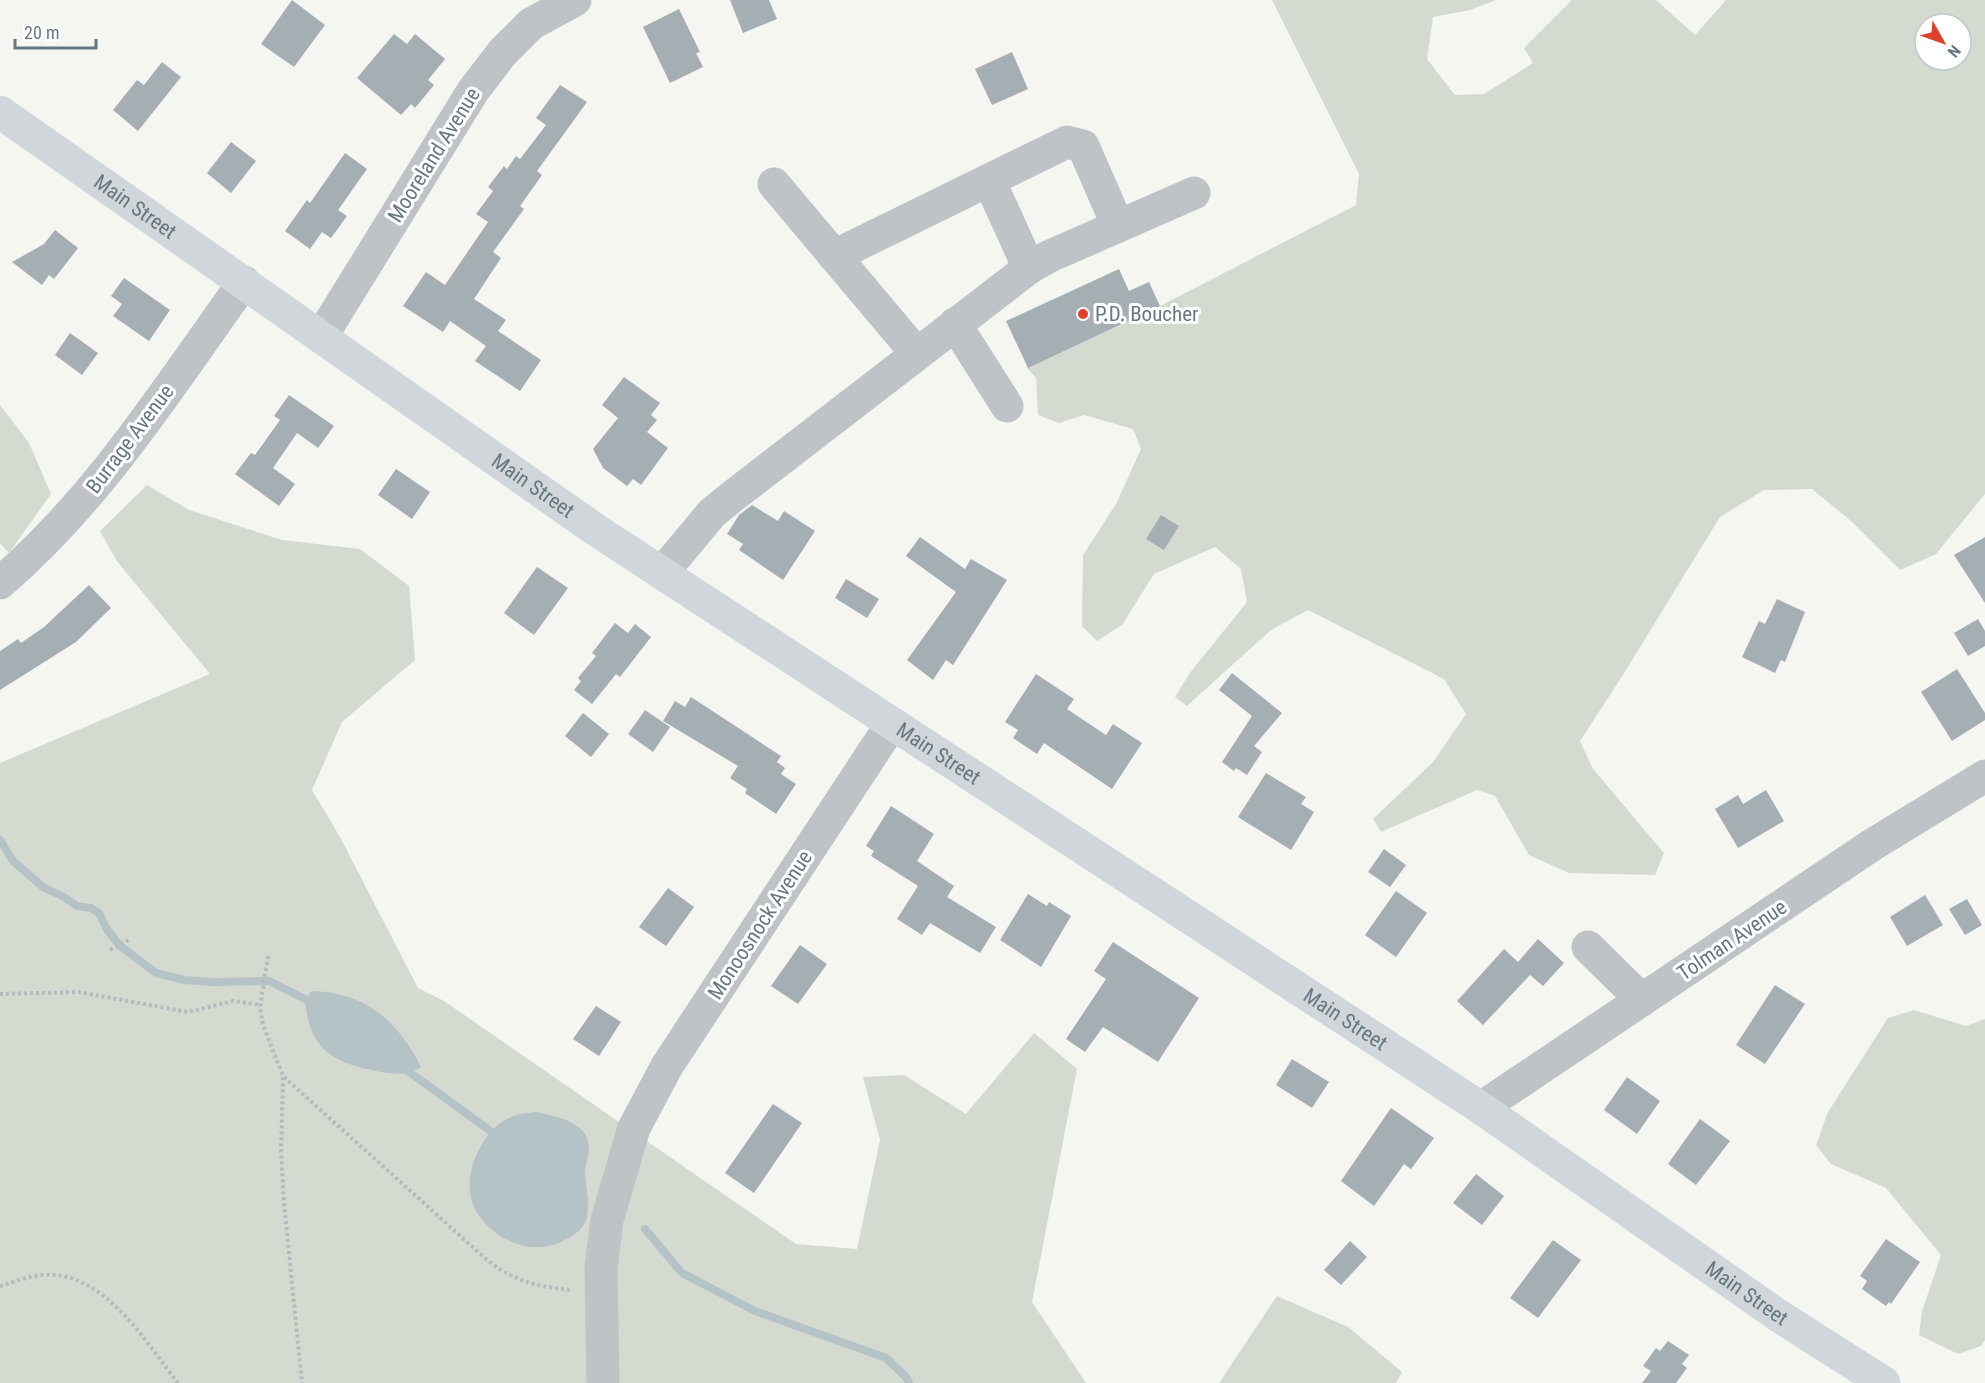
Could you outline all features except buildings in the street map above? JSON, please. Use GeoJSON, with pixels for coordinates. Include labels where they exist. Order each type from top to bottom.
{"type":"FeatureCollection","features":[{"type":"Feature","properties":{"kind":"main road","name":"Main Street"},"geometry":{"type":"LineString","coordinates":[[0,112],[662,573],[891,725],[1481,1108],[1779,1316],[1884,1383]]}},
{"type":"Feature","properties":{"kind":"street","name":"Mooreland Avenue"},"geometry":{"type":"LineString","coordinates":[[321,337],[473,91],[502,53],[531,24],[575,0]]}},
{"type":"Feature","properties":{"kind":"street"},"geometry":{"type":"LineString","coordinates":[[834,256],[1067,142],[1083,146],[1118,226]]}},
{"type":"Feature","properties":{"kind":"street"},"geometry":{"type":"LineString","coordinates":[[989,180],[1029,268]]}},
{"type":"Feature","properties":{"kind":"street"},"geometry":{"type":"LineString","coordinates":[[774,184],[916,354]]}},
{"type":"Feature","properties":{"kind":"street"},"geometry":{"type":"LineString","coordinates":[[662,573],[712,513],[1029,268],[1194,193]]}},
{"type":"Feature","properties":{"kind":"street","name":"Burrage Avenue"},"geometry":{"type":"LineString","coordinates":[[0,583],[41,548],[107,473],[244,282]]}},
{"type":"Feature","properties":{"kind":"street"},"geometry":{"type":"LineString","coordinates":[[955,324],[1007,406]]}},
{"type":"Feature","properties":{"kind":"street","name":"Monoosnock Avenue"},"geometry":{"type":"LineString","coordinates":[[603,1383],[602,1292],[607,1220],[634,1128],[667,1066],[891,725]]}},
{"type":"Feature","properties":{"kind":"street","name":"Tolman Avenue"},"geometry":{"type":"LineString","coordinates":[[1481,1108],[1872,845],[1985,776]]}},
{"type":"Feature","properties":{"kind":"street"},"geometry":{"type":"LineString","coordinates":[[1587,947],[1642,1000]]}},
{"type":"Feature","properties":{"kind":"path"},"geometry":{"type":"LineString","coordinates":[[110,950],[130,939]]}},
{"type":"Feature","properties":{"kind":"path"},"geometry":{"type":"LineString","coordinates":[[268,956],[260,1005],[263,1024],[283,1076],[282,1173],[302,1383]]}},
{"type":"Feature","properties":{"kind":"path"},"geometry":{"type":"LineString","coordinates":[[0,994],[78,992],[188,1012],[233,1001],[260,1005]]}},
{"type":"Feature","properties":{"kind":"path"},"geometry":{"type":"LineString","coordinates":[[283,1076],[487,1260],[509,1277],[535,1285],[602,1292]]}},
{"type":"Feature","properties":{"kind":"path"},"geometry":{"type":"LineString","coordinates":[[0,1286],[40,1275],[57,1275],[88,1286],[116,1307],[178,1383]]}},
{"type":"Feature","properties":{"kind":"shaded area"},"geometry":{"type":"Polygon","coordinates":[[[1272,0],[1496,0],[1470,10],[1433,17],[1427,59],[1455,95],[1484,94],[1533,63],[1524,48],[1572,0],[1656,0],[1695,35],[1726,0],[1985,0],[1985,494],[1936,554],[1900,570],[1851,521],[1812,489],[1764,490],[1720,517],[1580,741],[1593,769],[1664,853],[1655,875],[1569,873],[1529,855],[1495,796],[1477,790],[1381,832],[1373,819],[1433,762],[1466,714],[1444,679],[1308,610],[1271,630],[1187,706],[1175,697],[1189,674],[1247,602],[1241,569],[1215,547],[1154,574],[1122,625],[1097,641],[1082,626],[1083,555],[1116,504],[1141,449],[1133,429],[1084,415],[1059,423],[1038,415],[1036,378],[1027,368],[1160,306],[1356,205],[1359,174],[1272,0]]]}},
{"type":"Feature","properties":{"kind":"shaded area"},"geometry":{"type":"Polygon","coordinates":[[[0,405],[29,443],[51,494],[9,553],[0,543],[0,405]]]}},
{"type":"Feature","properties":{"kind":"shaded area"},"geometry":{"type":"Polygon","coordinates":[[[147,485],[189,510],[282,540],[360,549],[409,586],[415,660],[342,722],[312,790],[340,837],[418,988],[444,1001],[796,1244],[857,1249],[880,1140],[863,1077],[904,1075],[966,1114],[1034,1033],[1077,1069],[1032,1302],[1086,1383],[0,1383],[0,763],[210,674],[116,560],[100,531],[147,485]]]}},
{"type":"Feature","properties":{"kind":"shaded area"},"geometry":{"type":"Polygon","coordinates":[[[312,991],[348,997],[378,1012],[402,1036],[421,1067],[403,1073],[391,1073],[356,1066],[332,1056],[316,1039],[311,1028],[305,998],[312,991]]]}},
{"type":"Feature","properties":{"kind":"shaded area"},"geometry":{"type":"Polygon","coordinates":[[[1914,1010],[1966,1026],[1985,1019],[1985,1340],[1981,1346],[1958,1354],[1919,1335],[1922,1311],[1941,1255],[1886,1188],[1831,1164],[1816,1145],[1828,1112],[1888,1018],[1914,1010]]]}},
{"type":"Feature","properties":{"kind":"shaded area"},"geometry":{"type":"Polygon","coordinates":[[[536,1112],[570,1122],[577,1126],[587,1138],[589,1147],[585,1174],[588,1208],[586,1220],[577,1233],[551,1245],[528,1247],[506,1239],[487,1225],[472,1203],[470,1189],[475,1159],[481,1145],[491,1132],[502,1122],[514,1116],[536,1112]]]}},
{"type":"Feature","properties":{"kind":"shaded area"},"geometry":{"type":"Polygon","coordinates":[[[1277,1296],[1348,1327],[1402,1372],[1396,1383],[1219,1383],[1277,1296]]]}},
{"type":"Feature","properties":{"kind":"waterway"},"geometry":{"type":"LineString","coordinates":[[0,840],[13,861],[43,887],[77,906],[91,908],[99,913],[106,928],[119,945],[156,973],[185,980],[213,982],[269,981],[313,1003]]}},
{"type":"Feature","properties":{"kind":"waterway"},"geometry":{"type":"LineString","coordinates":[[401,1066],[500,1138]]}},
{"type":"Feature","properties":{"kind":"waterway"},"geometry":{"type":"LineString","coordinates":[[645,1229],[682,1273],[755,1311],[886,1358],[907,1378],[909,1383]]}},
{"type":"Feature","properties":{"kind":"place","name":"P.D. Boucher"},"geometry":{"type":"Point","coordinates":[1083,314]}}]}
